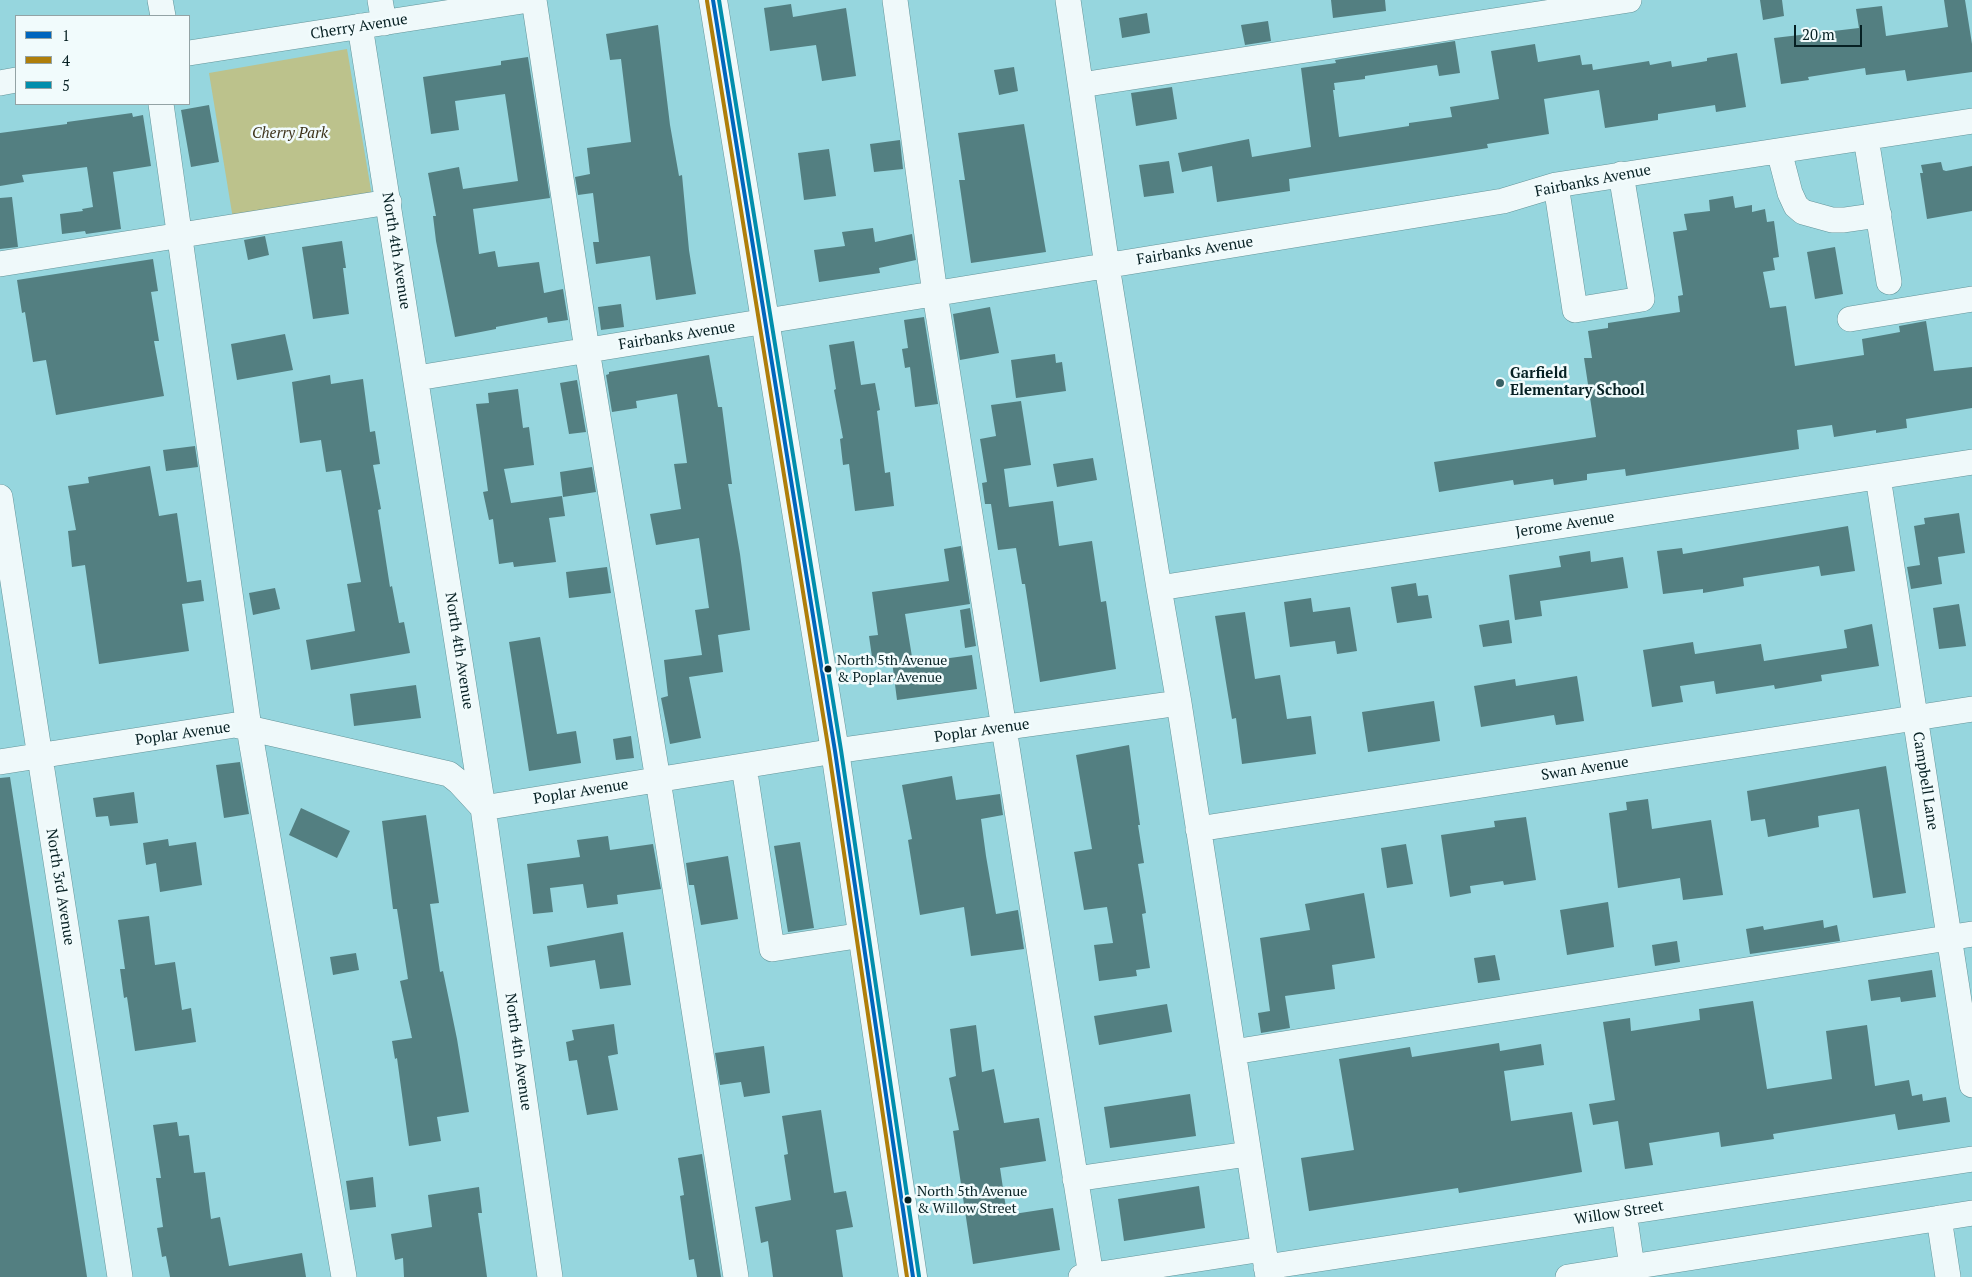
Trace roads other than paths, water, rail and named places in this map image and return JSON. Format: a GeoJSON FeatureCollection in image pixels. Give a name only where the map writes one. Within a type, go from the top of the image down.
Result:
{"type":"FeatureCollection","features":[{"type":"Feature","properties":{"kind":"main road"},"geometry":{"type":"LineString","coordinates":[[713,0],[835,751],[913,1277]]}},
{"type":"Feature","properties":{"kind":"street"},"geometry":{"type":"LineString","coordinates":[[160,0],[163,15]]}},
{"type":"Feature","properties":{"kind":"street","name":"Cherry Avenue"},"geometry":{"type":"LineString","coordinates":[[190,53],[375,16],[529,0]]}},
{"type":"Feature","properties":{"kind":"street"},"geometry":{"type":"LineString","coordinates":[[534,0],[587,350],[658,780],[736,1277]]}},
{"type":"Feature","properties":{"kind":"street"},"geometry":{"type":"LineString","coordinates":[[895,0],[935,294],[1075,1179],[1086,1276]]}},
{"type":"Feature","properties":{"kind":"street"},"geometry":{"type":"LineString","coordinates":[[1068,0],[1107,266],[1159,588],[1180,703],[1266,1264]]}},
{"type":"Feature","properties":{"kind":"street"},"geometry":{"type":"LineString","coordinates":[[1081,86],[1629,0]]}},
{"type":"Feature","properties":{"kind":"street","name":"North 4th Avenue"},"geometry":{"type":"LineString","coordinates":[[375,16],[388,202],[483,808],[550,1277]]}},
{"type":"Feature","properties":{"kind":"street"},"geometry":{"type":"LineString","coordinates":[[0,83],[15,80]]}},
{"type":"Feature","properties":{"kind":"street"},"geometry":{"type":"LineString","coordinates":[[161,105],[249,728],[344,1277]]}},
{"type":"Feature","properties":{"kind":"street","name":"Fairbanks Avenue"},"geometry":{"type":"LineString","coordinates":[[417,378],[1504,201],[1556,185],[1621,174],[1972,121]]}},
{"type":"Feature","properties":{"kind":"street"},"geometry":{"type":"LineString","coordinates":[[1866,138],[1889,282]]}},
{"type":"Feature","properties":{"kind":"street"},"geometry":{"type":"LineString","coordinates":[[1779,151],[1790,193],[1796,206],[1803,212],[1832,220],[1879,215]]}},
{"type":"Feature","properties":{"kind":"street"},"geometry":{"type":"LineString","coordinates":[[1556,185],[1575,310],[1642,299],[1621,174]]}},
{"type":"Feature","properties":{"kind":"street"},"geometry":{"type":"LineString","coordinates":[[0,264],[388,202]]}},
{"type":"Feature","properties":{"kind":"street"},"geometry":{"type":"LineString","coordinates":[[1850,319],[1972,299]]}},
{"type":"Feature","properties":{"kind":"street","name":"Jerome Avenue"},"geometry":{"type":"LineString","coordinates":[[1159,588],[1972,462]]}},
{"type":"Feature","properties":{"kind":"street","name":"Campbell Lane"},"geometry":{"type":"LineString","coordinates":[[1878,477],[1916,718],[1961,935],[1972,1085]]}},
{"type":"Feature","properties":{"kind":"street","name":"North 3rd Avenue"},"geometry":{"type":"LineString","coordinates":[[0,498],[120,1277]]}},
{"type":"Feature","properties":{"kind":"street","name":"Poplar Avenue"},"geometry":{"type":"LineString","coordinates":[[0,762],[235,725],[449,774],[483,808],[835,751],[1180,703]]}},
{"type":"Feature","properties":{"kind":"street","name":"Swan Avenue"},"geometry":{"type":"LineString","coordinates":[[1198,829],[1972,709]]}},
{"type":"Feature","properties":{"kind":"street"},"geometry":{"type":"LineString","coordinates":[[744,766],[772,949],[863,935]]}},
{"type":"Feature","properties":{"kind":"street"},"geometry":{"type":"LineString","coordinates":[[1233,1052],[1961,935]]}},
{"type":"Feature","properties":{"kind":"street"},"geometry":{"type":"LineString","coordinates":[[1075,1179],[1248,1154]]}},
{"type":"Feature","properties":{"kind":"street","name":"Willow Street"},"geometry":{"type":"LineString","coordinates":[[1086,1276],[1266,1264],[1972,1159]]}},
{"type":"Feature","properties":{"kind":"street"},"geometry":{"type":"LineString","coordinates":[[1624,1212],[1632,1267]]}},
{"type":"Feature","properties":{"kind":"street"},"geometry":{"type":"LineString","coordinates":[[1568,1277],[1972,1213]]}},
{"type":"Feature","properties":{"kind":"street"},"geometry":{"type":"LineString","coordinates":[[1939,1218],[1948,1277]]}},
{"type":"Feature","properties":{"kind":"place","name":"Garfield Elementary School"},"geometry":{"type":"Point","coordinates":[1500,383]}},
{"type":"Feature","properties":{"kind":"place","name":"North 5th Avenue & Poplar Avenue"},"geometry":{"type":"Point","coordinates":[828,669]}},
{"type":"Feature","properties":{"kind":"place","name":"North 5th Avenue & Willow Street"},"geometry":{"type":"Point","coordinates":[908,1200]}},
{"type":"Feature","properties":{"kind":"park label","name":"Cherry Park"},"geometry":{"type":"Point","coordinates":[290,134]}}]}
